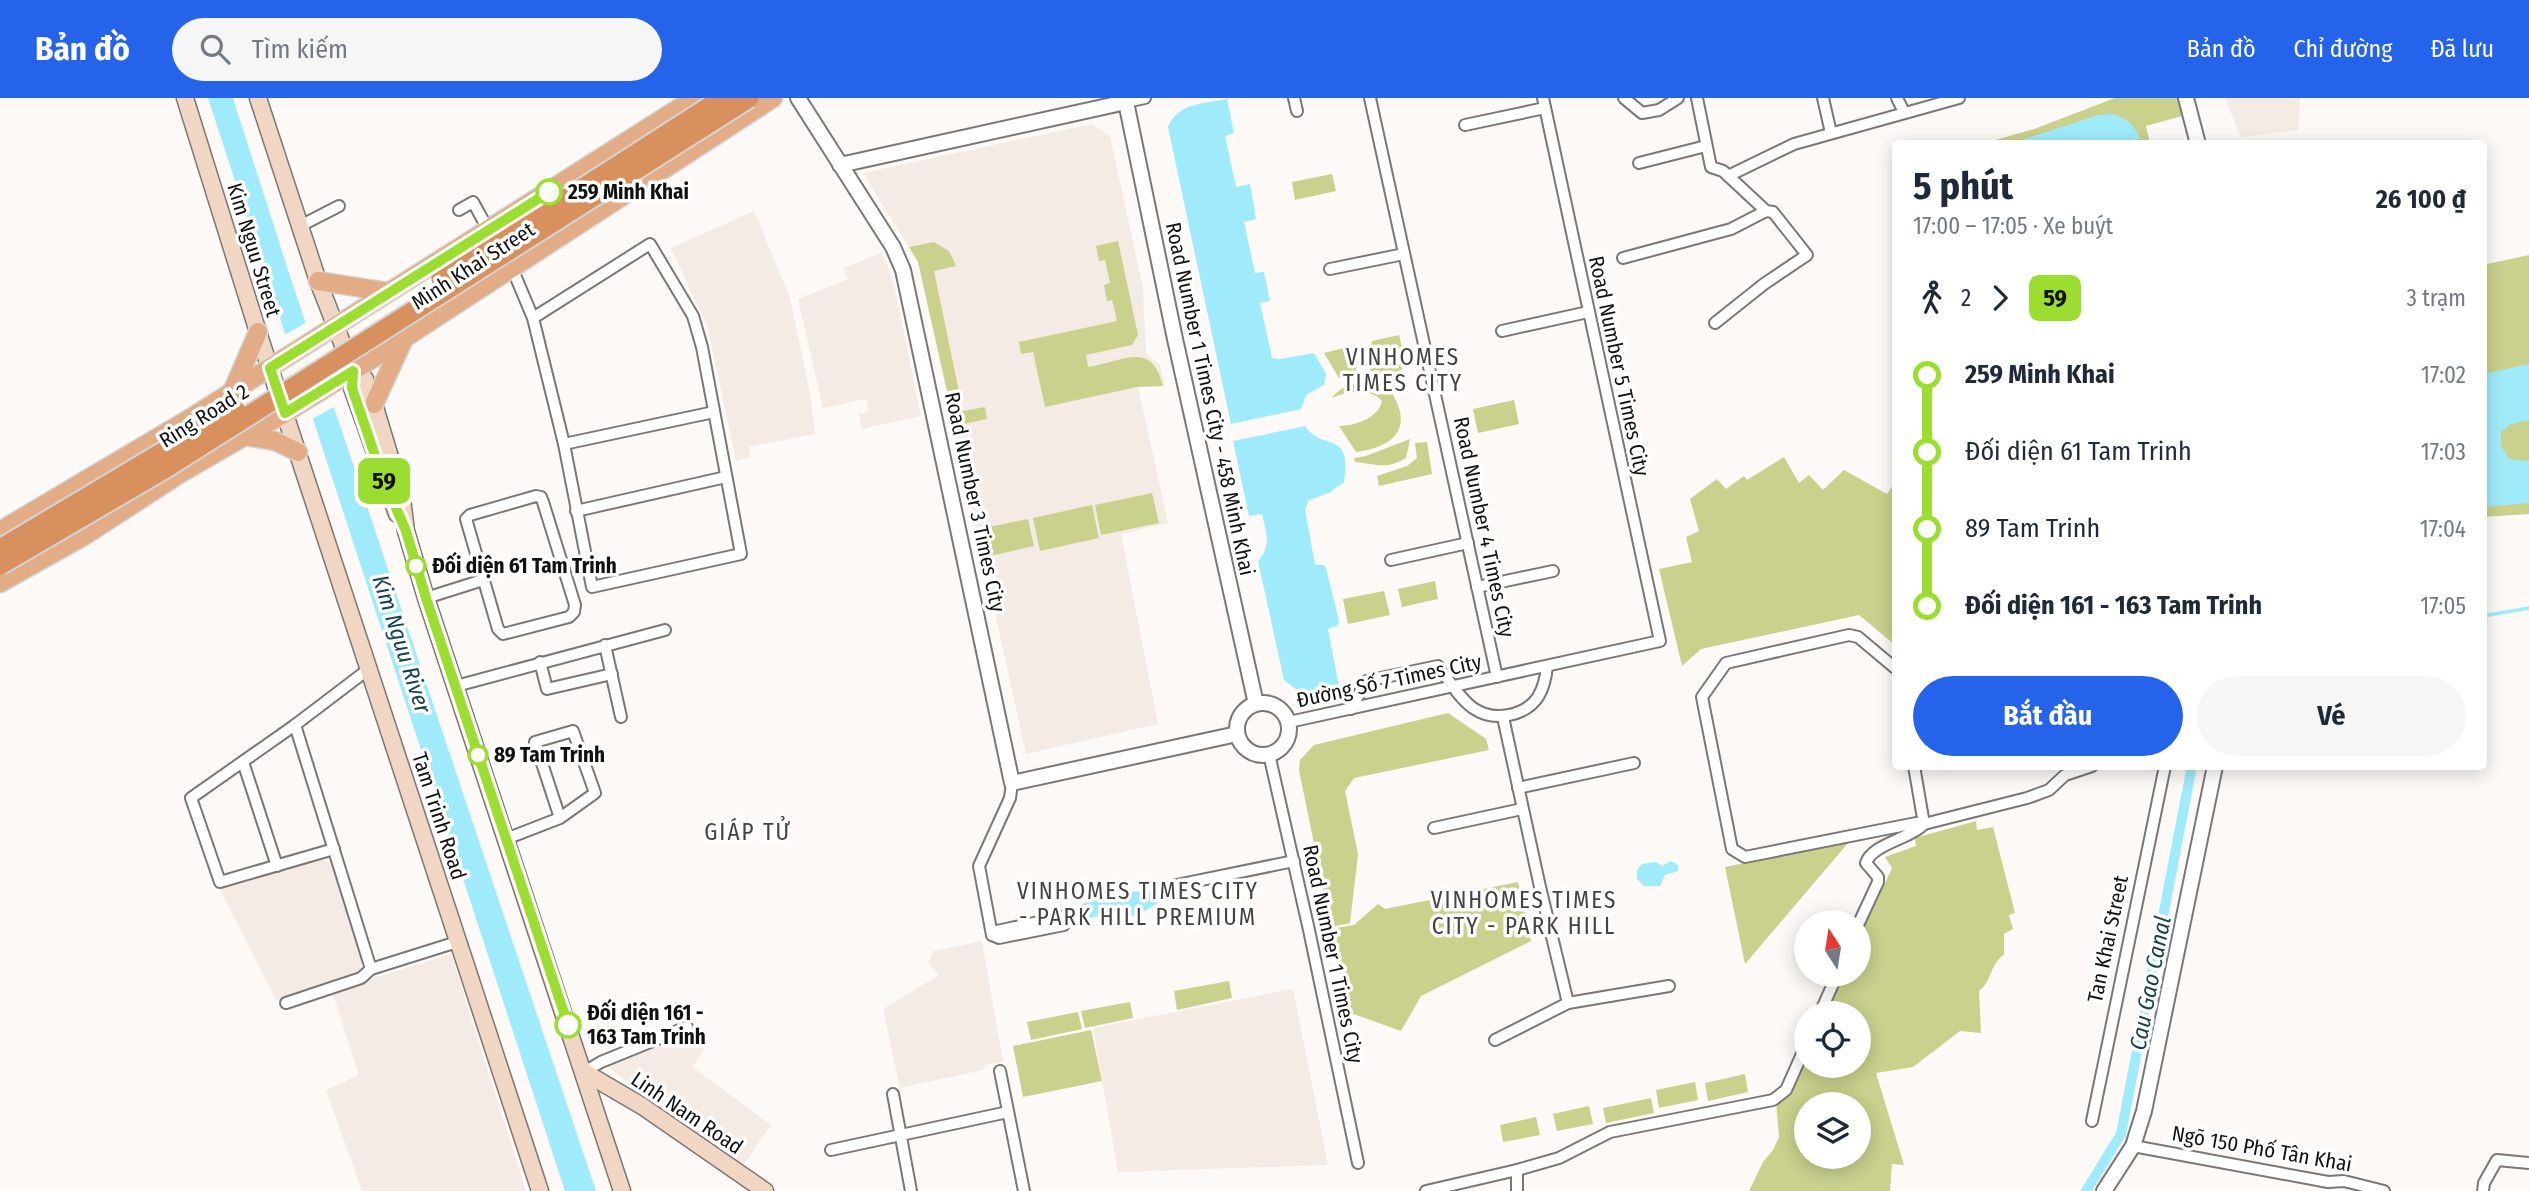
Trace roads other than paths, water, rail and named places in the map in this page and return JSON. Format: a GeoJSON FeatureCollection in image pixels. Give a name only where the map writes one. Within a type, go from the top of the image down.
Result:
{"type":"FeatureCollection","features":[{"type":"Feature","properties":{"kind":"highway","name":"Ring Road 2"},"geometry":{"type":"LineString","coordinates":[[0,549],[260,394],[723,98]]}},
{"type":"Feature","properties":{"kind":"highway","name":"Ring Road 2"},"geometry":{"type":"LineString","coordinates":[[0,565],[166,468],[749,98]]}},
{"type":"Feature","properties":{"kind":"main road","name":"Kim Nguu Street"},"geometry":{"type":"LineString","coordinates":[[185,98],[258,332],[276,364],[291,410]]}},
{"type":"Feature","properties":{"kind":"main road"},"geometry":{"type":"LineString","coordinates":[[258,98],[318,281],[329,330],[381,473],[406,531],[622,1191]]}},
{"type":"Feature","properties":{"kind":"main road","name":"Minh Khai Street"},"geometry":{"type":"LineString","coordinates":[[276,364],[695,98]]}},
{"type":"Feature","properties":{"kind":"main road","name":"Minh Khai Street"},"geometry":{"type":"LineString","coordinates":[[291,410],[774,98]]}},
{"type":"Feature","properties":{"kind":"main road"},"geometry":{"type":"LineString","coordinates":[[318,281],[388,292]]}},
{"type":"Feature","properties":{"kind":"main road"},"geometry":{"type":"LineString","coordinates":[[232,392],[258,332]]}},
{"type":"Feature","properties":{"kind":"main road"},"geometry":{"type":"LineString","coordinates":[[374,404],[404,339]]}},
{"type":"Feature","properties":{"kind":"main road"},"geometry":{"type":"LineString","coordinates":[[0,531],[276,364]]}},
{"type":"Feature","properties":{"kind":"main road"},"geometry":{"type":"LineString","coordinates":[[346,375],[365,379],[402,499],[406,531]]}},
{"type":"Feature","properties":{"kind":"main road"},"geometry":{"type":"LineString","coordinates":[[0,583],[47,558],[291,410]]}},
{"type":"Feature","properties":{"kind":"main road","name":"Tam Trinh Road"},"geometry":{"type":"LineString","coordinates":[[291,410],[298,452],[540,1191]]}},
{"type":"Feature","properties":{"kind":"main road"},"geometry":{"type":"LineString","coordinates":[[245,436],[275,441],[298,452]]}},
{"type":"Feature","properties":{"kind":"main road"},"geometry":{"type":"LineString","coordinates":[[22,519],[47,558]]}},
{"type":"Feature","properties":{"kind":"main road","name":"Linh Nam Road"},"geometry":{"type":"LineString","coordinates":[[584,1072],[642,1106],[765,1191]]}},
{"type":"Feature","properties":{"kind":"street","name":"Road Number 3 Times City"},"geometry":{"type":"LineString","coordinates":[[798,98],[893,247],[906,280],[1012,783],[1010,798],[979,866],[992,935]]}},
{"type":"Feature","properties":{"kind":"street"},"geometry":{"type":"LineString","coordinates":[[840,165],[1126,99],[1145,98]]}},
{"type":"Feature","properties":{"kind":"street"},"geometry":{"type":"LineString","coordinates":[[1294,98],[1297,111]]}},
{"type":"Feature","properties":{"kind":"street","name":"Road Number 4 Times City"},"geometry":{"type":"LineString","coordinates":[[1370,98],[1497,677]]}},
{"type":"Feature","properties":{"kind":"street"},"geometry":{"type":"LineString","coordinates":[[1624,98],[1642,113],[1659,110],[1678,98]]}},
{"type":"Feature","properties":{"kind":"street"},"geometry":{"type":"LineString","coordinates":[[1697,98],[1711,167],[1723,171],[1766,211],[1773,212],[1807,255],[1715,323]]}},
{"type":"Feature","properties":{"kind":"street"},"geometry":{"type":"LineString","coordinates":[[1823,98],[1831,133]]}},
{"type":"Feature","properties":{"kind":"street"},"geometry":{"type":"LineString","coordinates":[[1897,98],[1904,112]]}},
{"type":"Feature","properties":{"kind":"street"},"geometry":{"type":"LineString","coordinates":[[1728,176],[1794,144],[1959,98]]}},
{"type":"Feature","properties":{"kind":"street"},"geometry":{"type":"LineString","coordinates":[[2186,98],[2197,140]]}},
{"type":"Feature","properties":{"kind":"street","name":"Road Number 1 Times City - 458 Minh Khai"},"geometry":{"type":"LineString","coordinates":[[1126,99],[1256,704]]}},
{"type":"Feature","properties":{"kind":"street"},"geometry":{"type":"LineString","coordinates":[[1465,125],[1544,103]]}},
{"type":"Feature","properties":{"kind":"street","name":"Road Number 5 Times City"},"geometry":{"type":"LineString","coordinates":[[1544,103],[1660,641]]}},
{"type":"Feature","properties":{"kind":"street"},"geometry":{"type":"LineString","coordinates":[[1639,163],[1706,146]]}},
{"type":"Feature","properties":{"kind":"street"},"geometry":{"type":"LineString","coordinates":[[459,210],[473,202],[489,231]]}},
{"type":"Feature","properties":{"kind":"street"},"geometry":{"type":"LineString","coordinates":[[300,226],[339,206]]}},
{"type":"Feature","properties":{"kind":"street"},"geometry":{"type":"LineString","coordinates":[[1623,258],[1731,229],[1766,211]]}},
{"type":"Feature","properties":{"kind":"street"},"geometry":{"type":"LineString","coordinates":[[512,268],[533,318],[564,444],[592,587],[741,554],[702,347],[693,316],[650,244],[533,318]]}},
{"type":"Feature","properties":{"kind":"street"},"geometry":{"type":"LineString","coordinates":[[1331,269],[1404,254]]}},
{"type":"Feature","properties":{"kind":"street"},"geometry":{"type":"LineString","coordinates":[[1502,331],[1588,312]]}},
{"type":"Feature","properties":{"kind":"street"},"geometry":{"type":"LineString","coordinates":[[564,444],[713,412]]}},
{"type":"Feature","properties":{"kind":"street"},"geometry":{"type":"LineString","coordinates":[[576,511],[726,477]]}},
{"type":"Feature","properties":{"kind":"street"},"geometry":{"type":"LineString","coordinates":[[536,496],[541,497],[575,605],[574,612],[569,617],[503,635],[498,629],[483,580],[467,518],[470,514],[536,496]]}},
{"type":"Feature","properties":{"kind":"street"},"geometry":{"type":"LineString","coordinates":[[1391,560],[1468,543]]}},
{"type":"Feature","properties":{"kind":"street"},"geometry":{"type":"LineString","coordinates":[[1477,587],[1553,571]]}},
{"type":"Feature","properties":{"kind":"street"},"geometry":{"type":"LineString","coordinates":[[426,598],[483,580]]}},
{"type":"Feature","properties":{"kind":"street"},"geometry":{"type":"LineString","coordinates":[[456,686],[665,630]]}},
{"type":"Feature","properties":{"kind":"street"},"geometry":{"type":"LineString","coordinates":[[1892,665],[1858,637],[1849,635],[1726,663],[1702,697],[1732,849],[1745,857],[1916,822],[1924,824],[2027,798],[2049,790],[2065,775],[2080,770]]}},
{"type":"Feature","properties":{"kind":"street","name":"Đường Số 7 Times City"},"geometry":{"type":"LineString","coordinates":[[1289,722],[1660,641]]}},
{"type":"Feature","properties":{"kind":"street"},"geometry":{"type":"LineString","coordinates":[[605,645],[621,718]]}},
{"type":"Feature","properties":{"kind":"street"},"geometry":{"type":"LineString","coordinates":[[540,662],[547,689],[612,674]]}},
{"type":"Feature","properties":{"kind":"street"},"geometry":{"type":"LineString","coordinates":[[1351,709],[1366,681],[1438,666],[1463,700],[1475,710],[1490,716],[1503,717],[1523,710],[1537,698],[1545,682],[1547,666]]}},
{"type":"Feature","properties":{"kind":"street"},"geometry":{"type":"LineString","coordinates":[[334,849],[220,882],[191,799],[370,668]]}},
{"type":"Feature","properties":{"kind":"street"},"geometry":{"type":"LineString","coordinates":[[1256,704],[1273,705],[1289,722],[1286,742],[1279,750],[1269,754],[1259,755],[1249,751],[1237,734],[1241,715],[1256,704]]}},
{"type":"Feature","properties":{"kind":"street"},"geometry":{"type":"LineString","coordinates":[[1503,717],[1568,1003]]}},
{"type":"Feature","properties":{"kind":"street"},"geometry":{"type":"LineString","coordinates":[[295,725],[371,969]]}},
{"type":"Feature","properties":{"kind":"street"},"geometry":{"type":"LineString","coordinates":[[506,839],[560,818],[595,793],[573,731],[535,742],[560,818]]}},
{"type":"Feature","properties":{"kind":"street"},"geometry":{"type":"LineString","coordinates":[[1012,783],[1237,734]]}},
{"type":"Feature","properties":{"kind":"street","name":"Road Number 1 Times City"},"geometry":{"type":"LineString","coordinates":[[1269,754],[1358,1163]]}},
{"type":"Feature","properties":{"kind":"street"},"geometry":{"type":"LineString","coordinates":[[243,762],[277,866]]}},
{"type":"Feature","properties":{"kind":"street"},"geometry":{"type":"LineString","coordinates":[[1518,788],[1634,763]]}},
{"type":"Feature","properties":{"kind":"street"},"geometry":{"type":"LineString","coordinates":[[1915,770],[1924,824]]}},
{"type":"Feature","properties":{"kind":"street","name":"Tan Khai Street"},"geometry":{"type":"LineString","coordinates":[[2092,1121],[2164,770]]}},
{"type":"Feature","properties":{"kind":"street"},"geometry":{"type":"LineString","coordinates":[[2104,1191],[2133,1146],[2144,1111],[2214,770]]}},
{"type":"Feature","properties":{"kind":"street"},"geometry":{"type":"LineString","coordinates":[[1434,828],[1522,809]]}},
{"type":"Feature","properties":{"kind":"street"},"geometry":{"type":"LineString","coordinates":[[1865,910],[1878,882],[1878,877],[1866,863],[1867,859],[1882,847],[1918,831],[1924,824]]}},
{"type":"Feature","properties":{"kind":"street"},"geometry":{"type":"LineString","coordinates":[[1162,888],[1294,861]]}},
{"type":"Feature","properties":{"kind":"street"},"geometry":{"type":"LineString","coordinates":[[1062,916],[1064,925],[999,938],[992,935],[997,931],[1062,916]]}},
{"type":"Feature","properties":{"kind":"street"},"geometry":{"type":"LineString","coordinates":[[286,1003],[361,978],[371,969],[457,942]]}},
{"type":"Feature","properties":{"kind":"street"},"geometry":{"type":"LineString","coordinates":[[1494,1040],[1568,1003],[1669,986]]}},
{"type":"Feature","properties":{"kind":"street"},"geometry":{"type":"LineString","coordinates":[[584,1072],[601,1062],[687,1027]]}},
{"type":"Feature","properties":{"kind":"street"},"geometry":{"type":"LineString","coordinates":[[1000,1071],[1024,1191]]}},
{"type":"Feature","properties":{"kind":"street"},"geometry":{"type":"LineString","coordinates":[[1426,1191],[1459,1188],[1559,1158],[1610,1132],[1773,1100],[1786,1090],[1794,1072]]}},
{"type":"Feature","properties":{"kind":"street"},"geometry":{"type":"LineString","coordinates":[[893,1094],[911,1191]]}},
{"type":"Feature","properties":{"kind":"street"},"geometry":{"type":"LineString","coordinates":[[831,1150],[1009,1112]]}},
{"type":"Feature","properties":{"kind":"street","name":"Ngõ 150 Phố Tân Khai"},"geometry":{"type":"LineString","coordinates":[[2133,1146],[2328,1182],[2344,1181],[2384,1191]]}},
{"type":"Feature","properties":{"kind":"street"},"geometry":{"type":"LineString","coordinates":[[2483,1191],[2484,1183],[2497,1160],[2529,1163]]}},
{"type":"Feature","properties":{"kind":"street"},"geometry":{"type":"LineString","coordinates":[[1517,1170],[1517,1191]]}},
{"type":"Feature","properties":{"kind":"water","name":"Kim Nguu River"},"geometry":{"type":"Polygon","coordinates":[[[208,98],[233,98],[596,1191],[565,1191],[208,98]]]}},
{"type":"Feature","properties":{"kind":"water"},"geometry":{"type":"Polygon","coordinates":[[[1227,99],[1234,133],[1225,136],[1236,187],[1250,184],[1256,219],[1244,222],[1255,273],[1264,272],[1270,301],[1260,303],[1272,358],[1314,353],[1326,374],[1324,385],[1306,395],[1301,409],[1231,424],[1168,127],[1185,108],[1227,99]]]}},
{"type":"Feature","properties":{"kind":"water"},"geometry":{"type":"Polygon","coordinates":[[[2111,114],[2122,118],[2137,132],[2140,140],[2022,140],[2098,115],[2111,114]]]}},
{"type":"Feature","properties":{"kind":"water"},"geometry":{"type":"Polygon","coordinates":[[[2529,364],[2529,420],[2511,424],[2501,432],[2501,446],[2509,459],[2529,461],[2529,503],[2487,507],[2487,373],[2529,364]]]}},
{"type":"Feature","properties":{"kind":"water"},"geometry":{"type":"Polygon","coordinates":[[[1305,426],[1312,434],[1340,447],[1346,465],[1344,482],[1329,493],[1309,500],[1305,509],[1315,565],[1324,565],[1326,568],[1339,621],[1337,626],[1328,629],[1340,692],[1314,698],[1303,695],[1284,680],[1258,561],[1265,550],[1265,527],[1262,514],[1249,516],[1233,441],[1305,426]]]}},
{"type":"Feature","properties":{"kind":"water"},"geometry":{"type":"Polygon","coordinates":[[[1671,861],[1678,865],[1678,871],[1665,875],[1660,886],[1644,886],[1637,879],[1637,870],[1642,864],[1656,862],[1662,866],[1671,861]]]}},
{"type":"Feature","properties":{"kind":"water"},"geometry":{"type":"Polygon","coordinates":[[[1184,885],[1193,887],[1195,897],[1185,902],[1172,900],[1158,903],[1138,915],[1126,917],[1106,914],[1082,920],[1077,913],[1082,904],[1122,892],[1171,890],[1184,885]]]}},
{"type":"Feature","properties":{"kind":"waterway"},"geometry":{"type":"LineString","coordinates":[[2487,615],[2529,608]]}},
{"type":"Feature","properties":{"kind":"waterway","name":"Cau Gao Canal"},"geometry":{"type":"LineString","coordinates":[[2086,1191],[2121,1134],[2191,770]]}},
{"type":"Feature","properties":{"kind":"place","name":"259 Minh Khai"},"geometry":{"type":"Point","coordinates":[549,192]}},
{"type":"Feature","properties":{"kind":"place","name":"Đối diện 61 Tam Trinh"},"geometry":{"type":"Point","coordinates":[416,566]}},
{"type":"Feature","properties":{"kind":"place","name":"89 Tam Trinh"},"geometry":{"type":"Point","coordinates":[478,755]}},
{"type":"Feature","properties":{"kind":"place","name":"Đối diện 161 - 163 Tam Trinh"},"geometry":{"type":"Point","coordinates":[568,1025]}},
{"type":"Feature","properties":{"kind":"district","name":"VINHOMES TIMES CITY"},"geometry":{"type":"Point","coordinates":[1403,370]}},
{"type":"Feature","properties":{"kind":"district","name":"GIÁP TỬ"},"geometry":{"type":"Point","coordinates":[748,832]}},
{"type":"Feature","properties":{"kind":"district","name":"VINHOMES TIMES CITY - PARK HILL PREMIUM"},"geometry":{"type":"Point","coordinates":[1138,904]}},
{"type":"Feature","properties":{"kind":"district","name":"VINHOMES TIMES CITY - PARK HILL"},"geometry":{"type":"Point","coordinates":[1524,913]}}]}
